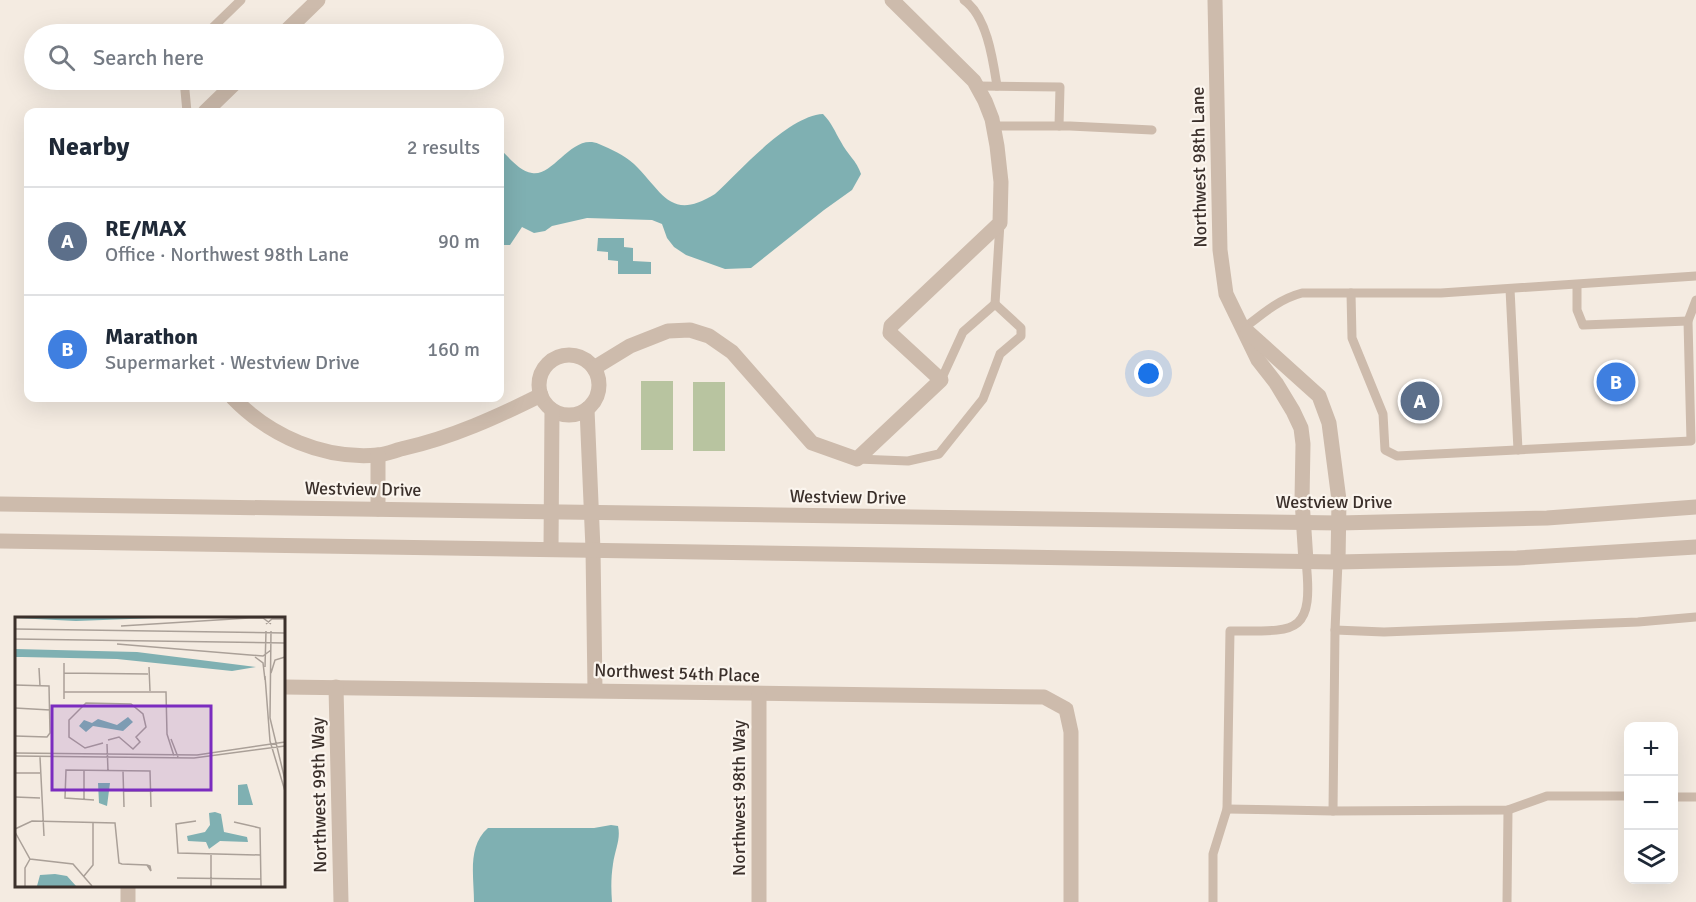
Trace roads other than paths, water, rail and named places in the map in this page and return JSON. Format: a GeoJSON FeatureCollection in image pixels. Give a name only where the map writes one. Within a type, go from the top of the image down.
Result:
{"type":"FeatureCollection","features":[{"type":"Feature","properties":{"kind":"street"},"geometry":{"type":"LineString","coordinates":[[293,24],[318,0]]}},
{"type":"Feature","properties":{"kind":"street"},"geometry":{"type":"LineString","coordinates":[[594,368],[630,346],[668,331],[690,330],[709,336],[732,352],[812,443],[857,459],[940,380],[890,333],[891,326],[1000,223],[1000,182],[993,126],[985,101],[977,86],[892,0]]}},
{"type":"Feature","properties":{"kind":"street","name":"Northwest 98th Lane"},"geometry":{"type":"LineString","coordinates":[[1215,0],[1220,250],[1226,294],[1258,360],[1276,383],[1301,428],[1306,561]]}},
{"type":"Feature","properties":{"kind":"street"},"geometry":{"type":"LineString","coordinates":[[209,108],[228,90]]}},
{"type":"Feature","properties":{"kind":"street","name":"Northwest 98th Lane"},"geometry":{"type":"LineString","coordinates":[[1243,328],[1319,396],[1329,423],[1339,500],[1338,562]]}},
{"type":"Feature","properties":{"kind":"street"},"geometry":{"type":"LineString","coordinates":[[569,354],[579,356],[594,368],[598,376],[598,394],[587,409],[570,414],[561,413],[552,410],[545,403],[539,386],[540,376],[551,361],[569,354]]}},
{"type":"Feature","properties":{"kind":"street"},"geometry":{"type":"LineString","coordinates":[[238,402],[272,429],[315,449],[344,454],[378,455],[452,435],[506,413],[541,395]]}},
{"type":"Feature","properties":{"kind":"street"},"geometry":{"type":"LineString","coordinates":[[587,409],[593,549],[595,690]]}},
{"type":"Feature","properties":{"kind":"street"},"geometry":{"type":"LineString","coordinates":[[551,549],[552,410]]}},
{"type":"Feature","properties":{"kind":"street"},"geometry":{"type":"LineString","coordinates":[[378,455],[378,509]]}},
{"type":"Feature","properties":{"kind":"street","name":"Westview Drive"},"geometry":{"type":"LineString","coordinates":[[0,504],[1339,523],[1547,518],[1696,507]]}},
{"type":"Feature","properties":{"kind":"street"},"geometry":{"type":"LineString","coordinates":[[0,541],[1338,562],[1517,558],[1696,547]]}},
{"type":"Feature","properties":{"kind":"street","name":"Northwest 54th Place"},"geometry":{"type":"LineString","coordinates":[[285,687],[1044,697],[1066,710],[1071,732],[1071,902]]}},
{"type":"Feature","properties":{"kind":"street","name":"Northwest 99th Way"},"geometry":{"type":"LineString","coordinates":[[336,687],[340,902]]}},
{"type":"Feature","properties":{"kind":"street","name":"Northwest 98th Way"},"geometry":{"type":"LineString","coordinates":[[759,695],[759,902]]}},
{"type":"Feature","properties":{"kind":"lane"},"geometry":{"type":"LineString","coordinates":[[216,24],[241,0]]}},
{"type":"Feature","properties":{"kind":"lane"},"geometry":{"type":"LineString","coordinates":[[964,0],[973,6],[991,49],[997,86]]}},
{"type":"Feature","properties":{"kind":"lane"},"geometry":{"type":"LineString","coordinates":[[977,86],[1060,87],[1059,126]]}},
{"type":"Feature","properties":{"kind":"lane"},"geometry":{"type":"LineString","coordinates":[[185,90],[187,108]]}},
{"type":"Feature","properties":{"kind":"lane"},"geometry":{"type":"LineString","coordinates":[[993,126],[1152,130]]}},
{"type":"Feature","properties":{"kind":"lane"},"geometry":{"type":"LineString","coordinates":[[940,380],[963,332],[995,304],[1000,223]]}},
{"type":"Feature","properties":{"kind":"lane"},"geometry":{"type":"LineString","coordinates":[[1243,328],[1275,304],[1302,293],[1441,293],[1696,276]]}},
{"type":"Feature","properties":{"kind":"lane"},"geometry":{"type":"LineString","coordinates":[[1577,285],[1577,310],[1583,325],[1688,321]]}},
{"type":"Feature","properties":{"kind":"lane"},"geometry":{"type":"LineString","coordinates":[[1510,289],[1518,450]]}},
{"type":"Feature","properties":{"kind":"lane"},"geometry":{"type":"LineString","coordinates":[[1351,293],[1352,338],[1383,414],[1385,450],[1397,456],[1691,441],[1688,321],[1696,300]]}},
{"type":"Feature","properties":{"kind":"lane"},"geometry":{"type":"LineString","coordinates":[[857,459],[908,461],[939,454],[945,448],[952,436],[983,399],[1000,354],[1021,336],[1021,328],[995,304]]}},
{"type":"Feature","properties":{"kind":"lane"},"geometry":{"type":"LineString","coordinates":[[1214,902],[1213,854],[1227,809],[1230,631],[1282,631],[1298,622],[1307,612],[1309,589],[1306,561]]}},
{"type":"Feature","properties":{"kind":"lane"},"geometry":{"type":"LineString","coordinates":[[1333,811],[1338,562]]}},
{"type":"Feature","properties":{"kind":"lane"},"geometry":{"type":"LineString","coordinates":[[1335,630],[1384,632],[1696,618]]}},
{"type":"Feature","properties":{"kind":"lane"},"geometry":{"type":"LineString","coordinates":[[1227,809],[1508,810],[1547,796],[1624,796]]}},
{"type":"Feature","properties":{"kind":"lane"},"geometry":{"type":"LineString","coordinates":[[1678,797],[1696,797]]}},
{"type":"Feature","properties":{"kind":"lane"},"geometry":{"type":"LineString","coordinates":[[1507,902],[1508,810]]}},
{"type":"Feature","properties":{"kind":"water"},"geometry":{"type":"Polygon","coordinates":[[[823,114],[861,174],[852,190],[751,268],[725,269],[686,255],[674,247],[667,238],[662,224],[652,220],[587,218],[552,226],[545,231],[534,233],[522,227],[510,245],[504,245],[504,153],[519,167],[532,173],[548,168],[580,144],[589,142],[599,144],[630,161],[668,200],[687,205],[700,202],[715,194],[780,134],[809,117],[823,114]]]}},
{"type":"Feature","properties":{"kind":"water"},"geometry":{"type":"Polygon","coordinates":[[[598,238],[624,238],[624,247],[633,248],[633,261],[651,262],[651,274],[618,274],[618,261],[608,260],[608,252],[597,251],[598,238]]]}},
{"type":"Feature","properties":{"kind":"water"},"geometry":{"type":"Polygon","coordinates":[[[618,826],[619,831],[612,874],[612,902],[474,902],[474,853],[481,835],[488,828],[594,828],[618,826]]]}},
{"type":"Feature","properties":{"kind":"place","name":"Marathon"},"geometry":{"type":"Point","coordinates":[1616,382]}},
{"type":"Feature","properties":{"kind":"place","name":"RE/MAX"},"geometry":{"type":"Point","coordinates":[1420,401]}}]}
